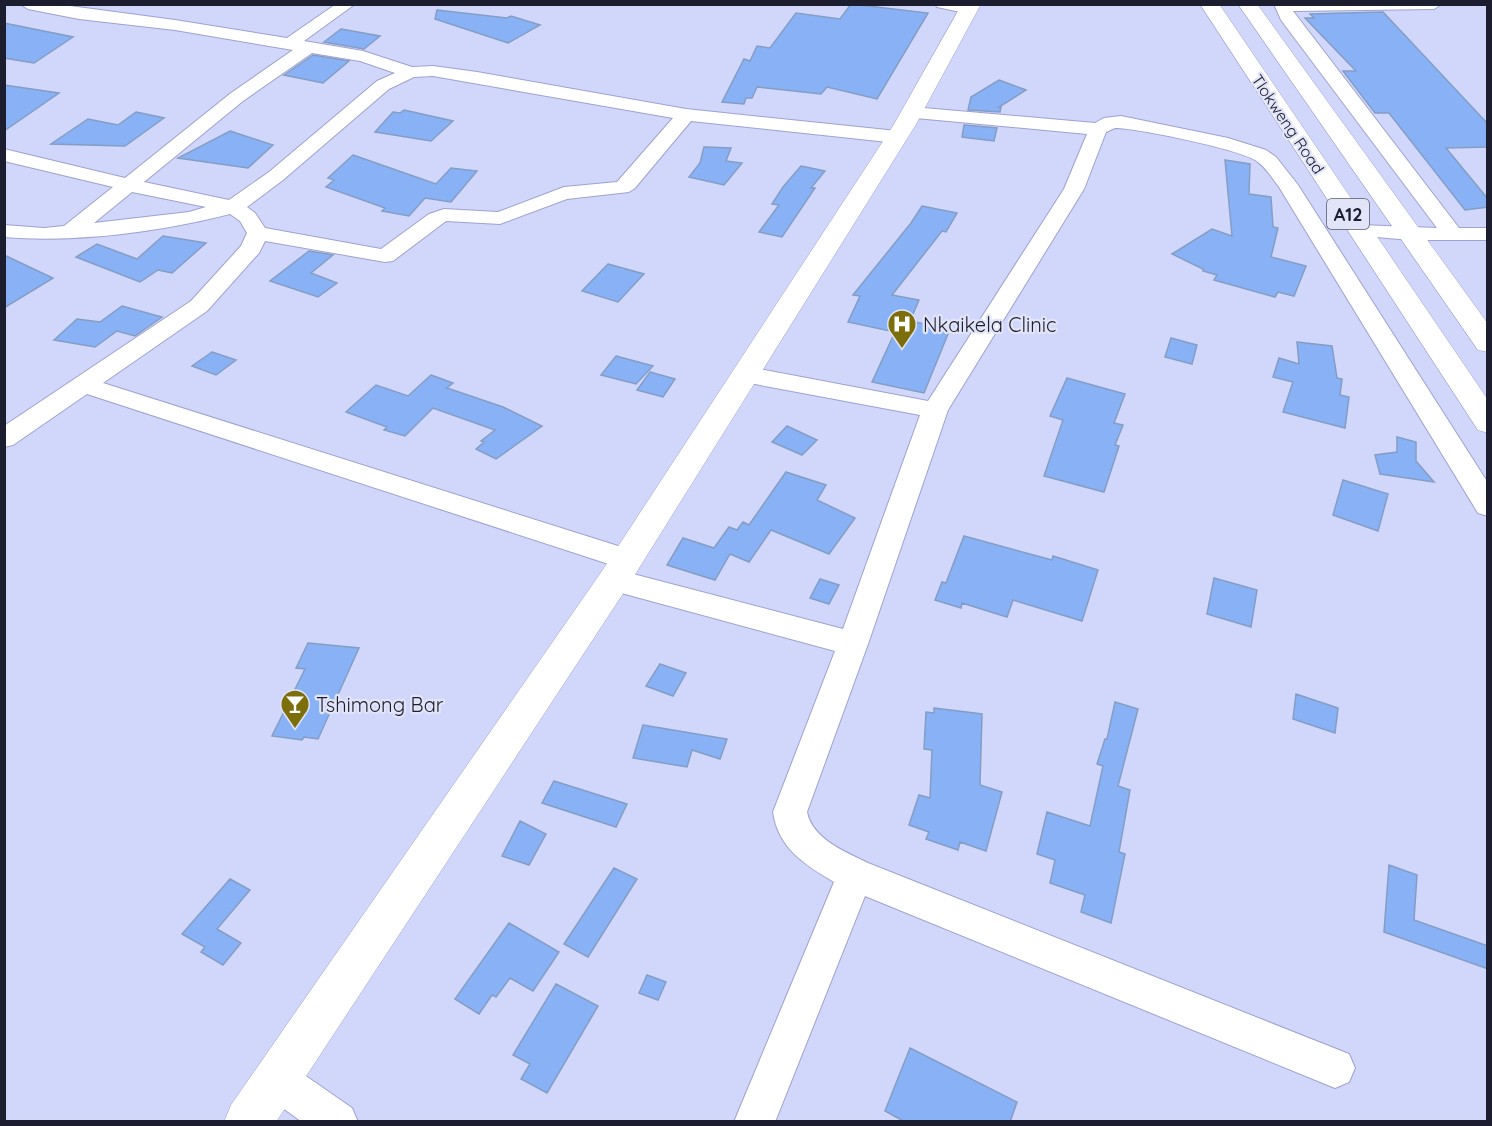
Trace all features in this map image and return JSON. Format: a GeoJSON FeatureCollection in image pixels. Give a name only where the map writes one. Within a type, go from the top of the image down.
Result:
{"type":"FeatureCollection","features":[{"type":"Feature","properties":{"kind":"main road","name":"Tlokweng Road"},"geometry":{"type":"LineString","coordinates":[[1209,4],[1488,423]]}},
{"type":"Feature","properties":{"kind":"main road","name":"Tlokweng Road"},"geometry":{"type":"LineString","coordinates":[[1247,4],[1488,344]]}},
{"type":"Feature","properties":{"kind":"main road"},"geometry":{"type":"LineString","coordinates":[[248,1122],[620,569],[904,125],[961,6]]}},
{"type":"Feature","properties":{"kind":"street"},"geometry":{"type":"LineString","coordinates":[[28,4],[79,14],[175,25],[363,56],[411,72],[433,71],[477,77],[687,115],[904,125],[1098,129],[1112,122],[1133,124],[1228,144],[1259,154],[1269,161],[1287,185],[1488,506]]}},
{"type":"Feature","properties":{"kind":"street"},"geometry":{"type":"LineString","coordinates":[[70,232],[237,97],[347,4]]}},
{"type":"Feature","properties":{"kind":"street"},"geometry":{"type":"LineString","coordinates":[[1434,4],[1282,5],[1287,17],[1453,234]]}},
{"type":"Feature","properties":{"kind":"street"},"geometry":{"type":"LineString","coordinates":[[4,231],[44,234],[70,232],[189,218],[232,207],[276,176],[382,85],[411,72]]}},
{"type":"Feature","properties":{"kind":"street"},"geometry":{"type":"LineString","coordinates":[[4,155],[60,170],[232,207],[248,217],[258,233],[385,256],[436,218],[444,215],[500,218],[564,193],[621,188],[628,184],[687,115]]}},
{"type":"Feature","properties":{"kind":"street"},"geometry":{"type":"LineString","coordinates":[[1098,129],[1074,189],[935,410],[853,644],[790,812],[792,827],[815,852],[855,875],[1335,1068]]}},
{"type":"Feature","properties":{"kind":"street"},"geometry":{"type":"LineString","coordinates":[[1360,231],[1411,234],[1488,234]]}},
{"type":"Feature","properties":{"kind":"street"},"geometry":{"type":"LineString","coordinates":[[4,439],[199,306],[251,248],[258,233]]}},
{"type":"Feature","properties":{"kind":"street"},"geometry":{"type":"LineString","coordinates":[[744,374],[935,410]]}},
{"type":"Feature","properties":{"kind":"street"},"geometry":{"type":"LineString","coordinates":[[84,385],[620,569],[853,644]]}},
{"type":"Feature","properties":{"kind":"street"},"geometry":{"type":"LineString","coordinates":[[754,1122],[855,875]]}},
{"type":"Feature","properties":{"kind":"street"},"geometry":{"type":"LineString","coordinates":[[276,1079],[338,1122]]}},
{"type":"Feature","properties":{"kind":"building"},"geometry":{"type":"Polygon","coordinates":[[[851,4],[928,13],[877,99],[827,87],[821,94],[757,87],[752,98],[746,98],[744,104],[722,102],[744,59],[750,61],[757,46],[770,48],[796,13],[840,19],[851,4]]]}},
{"type":"Feature","properties":{"kind":"building"},"geometry":{"type":"Polygon","coordinates":[[[437,10],[507,18],[511,16],[540,25],[508,43],[435,19],[437,10]]]}},
{"type":"Feature","properties":{"kind":"building"},"geometry":{"type":"Polygon","coordinates":[[[1383,12],[1488,124],[1488,147],[1446,148],[1488,199],[1488,207],[1465,210],[1389,113],[1375,113],[1343,71],[1356,71],[1305,18],[1314,18],[1310,14],[1383,12]]]}},
{"type":"Feature","properties":{"kind":"building"},"geometry":{"type":"Polygon","coordinates":[[[4,23],[73,37],[34,63],[4,58],[4,23]]]}},
{"type":"Feature","properties":{"kind":"building"},"geometry":{"type":"Polygon","coordinates":[[[341,29],[380,36],[364,49],[324,42],[341,29]]]}},
{"type":"Feature","properties":{"kind":"building"},"geometry":{"type":"Polygon","coordinates":[[[313,55],[349,61],[323,83],[284,75],[313,55]]]}},
{"type":"Feature","properties":{"kind":"building"},"geometry":{"type":"Polygon","coordinates":[[[999,80],[1026,90],[999,107],[1001,107],[1000,112],[968,110],[971,97],[999,80]]]}},
{"type":"Feature","properties":{"kind":"building"},"geometry":{"type":"Polygon","coordinates":[[[4,85],[59,93],[4,131],[4,85]]]}},
{"type":"Feature","properties":{"kind":"building"},"geometry":{"type":"Polygon","coordinates":[[[404,110],[453,121],[431,141],[375,132],[393,112],[400,113],[404,110]]]}},
{"type":"Feature","properties":{"kind":"building"},"geometry":{"type":"Polygon","coordinates":[[[136,112],[164,118],[125,146],[51,144],[88,119],[118,125],[136,112]]]}},
{"type":"Feature","properties":{"kind":"building"},"geometry":{"type":"Polygon","coordinates":[[[964,125],[997,128],[994,141],[962,137],[964,125]]]}},
{"type":"Feature","properties":{"kind":"building"},"geometry":{"type":"Polygon","coordinates":[[[230,131],[273,145],[248,168],[178,158],[230,131]]]}},
{"type":"Feature","properties":{"kind":"building"},"geometry":{"type":"Polygon","coordinates":[[[704,147],[731,148],[726,161],[742,163],[724,185],[689,177],[700,163],[704,147]]]}},
{"type":"Feature","properties":{"kind":"building"},"geometry":{"type":"Polygon","coordinates":[[[353,155],[436,184],[451,168],[477,171],[451,202],[425,198],[409,216],[382,211],[385,208],[326,187],[334,180],[328,178],[353,155]]]}},
{"type":"Feature","properties":{"kind":"building"},"geometry":{"type":"Polygon","coordinates":[[[1225,160],[1250,164],[1249,194],[1271,197],[1273,227],[1278,228],[1271,257],[1306,266],[1294,296],[1278,292],[1275,297],[1214,280],[1217,275],[1203,271],[1172,254],[1212,229],[1232,236],[1225,160]]]}},
{"type":"Feature","properties":{"kind":"building"},"geometry":{"type":"Polygon","coordinates":[[[801,166],[825,171],[811,188],[815,188],[782,237],[759,232],[779,205],[772,204],[801,166]]]}},
{"type":"Feature","properties":{"kind":"building"},"geometry":{"type":"Polygon","coordinates":[[[922,206],[957,213],[946,232],[942,231],[892,295],[919,300],[910,321],[950,329],[924,393],[872,382],[895,332],[848,322],[860,296],[853,295],[922,206]]]}},
{"type":"Feature","properties":{"kind":"building"},"geometry":{"type":"Polygon","coordinates":[[[163,236],[206,243],[172,273],[158,270],[140,282],[76,257],[97,244],[137,259],[163,236]]]}},
{"type":"Feature","properties":{"kind":"building"},"geometry":{"type":"Polygon","coordinates":[[[309,251],[333,255],[311,273],[337,283],[318,297],[270,281],[309,251]]]}},
{"type":"Feature","properties":{"kind":"building"},"geometry":{"type":"Polygon","coordinates":[[[4,255],[53,278],[4,308],[4,255]]]}},
{"type":"Feature","properties":{"kind":"building"},"geometry":{"type":"Polygon","coordinates":[[[608,264],[644,274],[618,302],[582,291],[608,264]]]}},
{"type":"Feature","properties":{"kind":"building"},"geometry":{"type":"Polygon","coordinates":[[[122,306],[162,317],[135,336],[117,331],[95,347],[54,340],[77,319],[100,322],[122,306]]]}},
{"type":"Feature","properties":{"kind":"building"},"geometry":{"type":"Polygon","coordinates":[[[1171,338],[1197,345],[1192,364],[1165,357],[1171,338]]]}},
{"type":"Feature","properties":{"kind":"building"},"geometry":{"type":"Polygon","coordinates":[[[1297,342],[1332,346],[1337,378],[1342,379],[1340,395],[1349,397],[1345,428],[1283,412],[1293,382],[1273,377],[1279,358],[1299,364],[1297,342]]]}},
{"type":"Feature","properties":{"kind":"building"},"geometry":{"type":"Polygon","coordinates":[[[212,352],[236,360],[216,375],[192,366],[212,352]]]}},
{"type":"Feature","properties":{"kind":"building"},"geometry":{"type":"Polygon","coordinates":[[[616,356],[653,366],[636,384],[601,375],[616,356]]]}},
{"type":"Feature","properties":{"kind":"building"},"geometry":{"type":"Polygon","coordinates":[[[650,372],[675,379],[663,397],[637,390],[650,372]]]}},
{"type":"Feature","properties":{"kind":"building"},"geometry":{"type":"Polygon","coordinates":[[[431,375],[453,383],[447,388],[503,407],[542,426],[496,459],[476,449],[484,442],[481,441],[495,430],[433,408],[405,436],[384,430],[387,427],[346,412],[376,385],[408,396],[431,375]]]}},
{"type":"Feature","properties":{"kind":"building"},"geometry":{"type":"Polygon","coordinates":[[[1067,378],[1125,394],[1114,423],[1123,425],[1115,445],[1119,446],[1104,492],[1044,476],[1063,420],[1050,416],[1067,378]]]}},
{"type":"Feature","properties":{"kind":"building"},"geometry":{"type":"Polygon","coordinates":[[[787,426],[817,440],[802,455],[772,442],[787,426]]]}},
{"type":"Feature","properties":{"kind":"building"},"geometry":{"type":"Polygon","coordinates":[[[1397,437],[1416,442],[1416,461],[1434,482],[1380,474],[1375,455],[1397,452],[1397,437]]]}},
{"type":"Feature","properties":{"kind":"building"},"geometry":{"type":"Polygon","coordinates":[[[786,472],[826,485],[817,500],[855,518],[829,554],[771,530],[749,562],[730,554],[715,580],[667,565],[683,538],[714,548],[729,527],[737,530],[743,522],[749,525],[786,472]]]}},
{"type":"Feature","properties":{"kind":"building"},"geometry":{"type":"Polygon","coordinates":[[[1343,480],[1388,494],[1378,531],[1333,515],[1343,480]]]}},
{"type":"Feature","properties":{"kind":"building"},"geometry":{"type":"Polygon","coordinates":[[[964,536],[1052,560],[1053,556],[1098,570],[1082,621],[1013,600],[1007,617],[962,603],[961,608],[935,600],[942,582],[946,583],[964,536]]]}},
{"type":"Feature","properties":{"kind":"building"},"geometry":{"type":"Polygon","coordinates":[[[1214,578],[1257,590],[1251,627],[1207,614],[1214,578]]]}},
{"type":"Feature","properties":{"kind":"building"},"geometry":{"type":"Polygon","coordinates":[[[820,579],[839,585],[829,604],[810,598],[820,579]]]}},
{"type":"Feature","properties":{"kind":"building"},"geometry":{"type":"Polygon","coordinates":[[[308,643],[359,648],[318,739],[304,737],[302,740],[272,736],[305,669],[296,668],[308,643]]]}},
{"type":"Feature","properties":{"kind":"building"},"geometry":{"type":"Polygon","coordinates":[[[660,664],[686,673],[673,696],[646,686],[660,664]]]}},
{"type":"Feature","properties":{"kind":"building"},"geometry":{"type":"Polygon","coordinates":[[[1296,694],[1338,708],[1335,733],[1293,719],[1296,694]]]}},
{"type":"Feature","properties":{"kind":"building"},"geometry":{"type":"Polygon","coordinates":[[[1115,702],[1138,709],[1118,786],[1130,790],[1119,852],[1125,854],[1111,923],[1081,912],[1085,895],[1050,883],[1055,860],[1037,854],[1047,812],[1090,826],[1103,766],[1097,764],[1105,739],[1107,739],[1115,702]]]}},
{"type":"Feature","properties":{"kind":"building"},"geometry":{"type":"Polygon","coordinates":[[[934,708],[982,714],[980,785],[1002,792],[986,851],[960,842],[958,850],[926,839],[929,832],[909,825],[919,795],[930,798],[932,750],[924,749],[926,712],[934,713],[934,708]]]}},
{"type":"Feature","properties":{"kind":"building"},"geometry":{"type":"Polygon","coordinates":[[[643,725],[727,739],[720,759],[692,750],[687,767],[633,758],[643,725]]]}},
{"type":"Feature","properties":{"kind":"building"},"geometry":{"type":"Polygon","coordinates":[[[554,781],[627,804],[616,827],[542,803],[554,781]]]}},
{"type":"Feature","properties":{"kind":"building"},"geometry":{"type":"Polygon","coordinates":[[[520,821],[546,834],[529,865],[502,856],[520,821]]]}},
{"type":"Feature","properties":{"kind":"building"},"geometry":{"type":"Polygon","coordinates":[[[1389,865],[1417,875],[1414,920],[1488,946],[1488,969],[1384,932],[1389,865]]]}},
{"type":"Feature","properties":{"kind":"building"},"geometry":{"type":"Polygon","coordinates":[[[614,868],[637,879],[588,957],[564,944],[614,868]]]}},
{"type":"Feature","properties":{"kind":"building"},"geometry":{"type":"Polygon","coordinates":[[[230,879],[250,890],[217,929],[241,943],[223,965],[201,952],[205,947],[182,934],[230,879]]]}},
{"type":"Feature","properties":{"kind":"building"},"geometry":{"type":"Polygon","coordinates":[[[509,923],[559,952],[533,991],[510,978],[496,997],[492,995],[479,1014],[455,999],[509,923]]]}},
{"type":"Feature","properties":{"kind":"building"},"geometry":{"type":"Polygon","coordinates":[[[647,975],[666,982],[658,1000],[639,993],[647,975]]]}},
{"type":"Feature","properties":{"kind":"building"},"geometry":{"type":"Polygon","coordinates":[[[556,984],[598,1006],[547,1093],[521,1079],[530,1064],[513,1055],[556,984]]]}},
{"type":"Feature","properties":{"kind":"building"},"geometry":{"type":"Polygon","coordinates":[[[910,1048],[1017,1102],[1010,1122],[905,1122],[885,1111],[910,1048]]]}},
{"type":"Feature","properties":{"kind":"place","name":"Nkaikela Clinic"},"geometry":{"type":"Point","coordinates":[902,350]}},
{"type":"Feature","properties":{"kind":"place","name":"Tshimong Bar"},"geometry":{"type":"Point","coordinates":[295,730]}}]}
